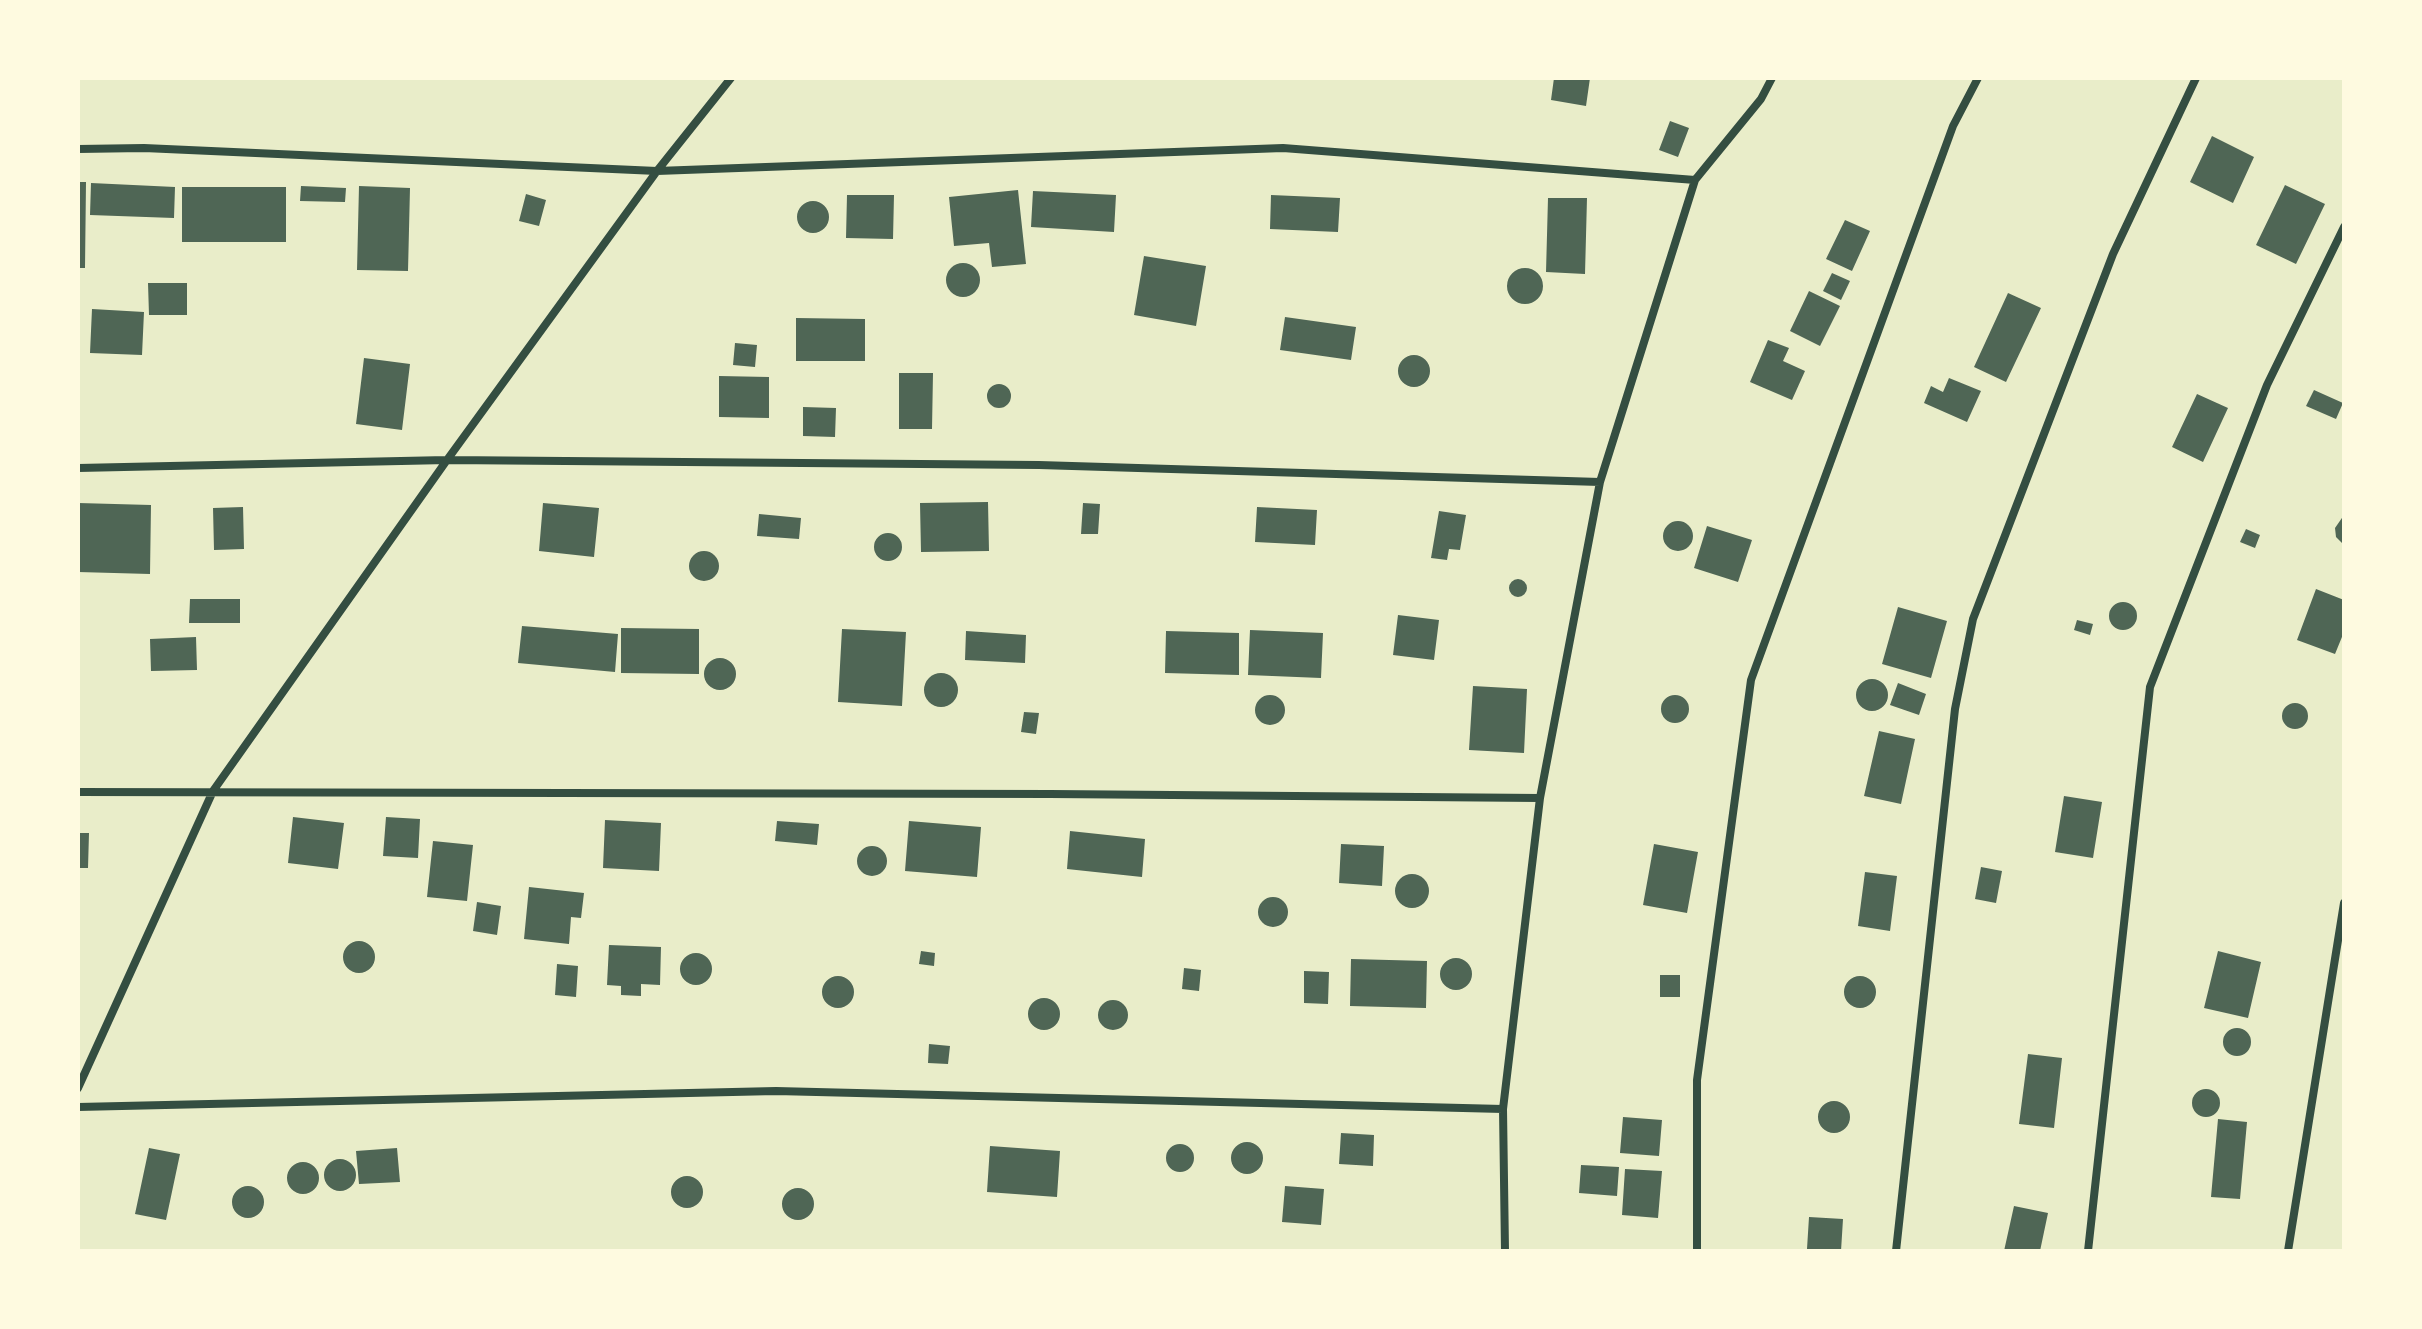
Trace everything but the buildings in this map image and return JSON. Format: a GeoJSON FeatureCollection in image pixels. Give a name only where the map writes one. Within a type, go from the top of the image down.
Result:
{"type":"FeatureCollection","features":[{"type":"Feature","properties":{"kind":"street"},"geometry":{"type":"LineString","coordinates":[[78,1088],[213,791],[447,460],[657,171],[731,78]]}},
{"type":"Feature","properties":{"kind":"street"},"geometry":{"type":"LineString","coordinates":[[1505,1251],[1503,1109],[1540,798],[1600,482],[1695,180],[1761,99],[1772,78]]}},
{"type":"Feature","properties":{"kind":"street"},"geometry":{"type":"LineString","coordinates":[[1697,1251],[1697,1080],[1751,680],[1953,126],[1978,78]]}},
{"type":"Feature","properties":{"kind":"street"},"geometry":{"type":"LineString","coordinates":[[1896,1251],[1955,709],[1973,619],[2113,254],[2196,78]]}},
{"type":"Feature","properties":{"kind":"street"},"geometry":{"type":"LineString","coordinates":[[78,149],[144,148],[657,171],[1283,148],[1695,180]]}},
{"type":"Feature","properties":{"kind":"street"},"geometry":{"type":"LineString","coordinates":[[2088,1251],[2150,687],[2267,385],[2344,227]]}},
{"type":"Feature","properties":{"kind":"street"},"geometry":{"type":"LineString","coordinates":[[78,468],[447,460],[1039,465],[1600,482]]}},
{"type":"Feature","properties":{"kind":"street"},"geometry":{"type":"LineString","coordinates":[[78,792],[1540,798]]}},
{"type":"Feature","properties":{"kind":"street"},"geometry":{"type":"LineString","coordinates":[[2288,1251],[2344,903]]}},
{"type":"Feature","properties":{"kind":"street"},"geometry":{"type":"LineString","coordinates":[[78,1107],[776,1091],[1503,1109]]}}]}
